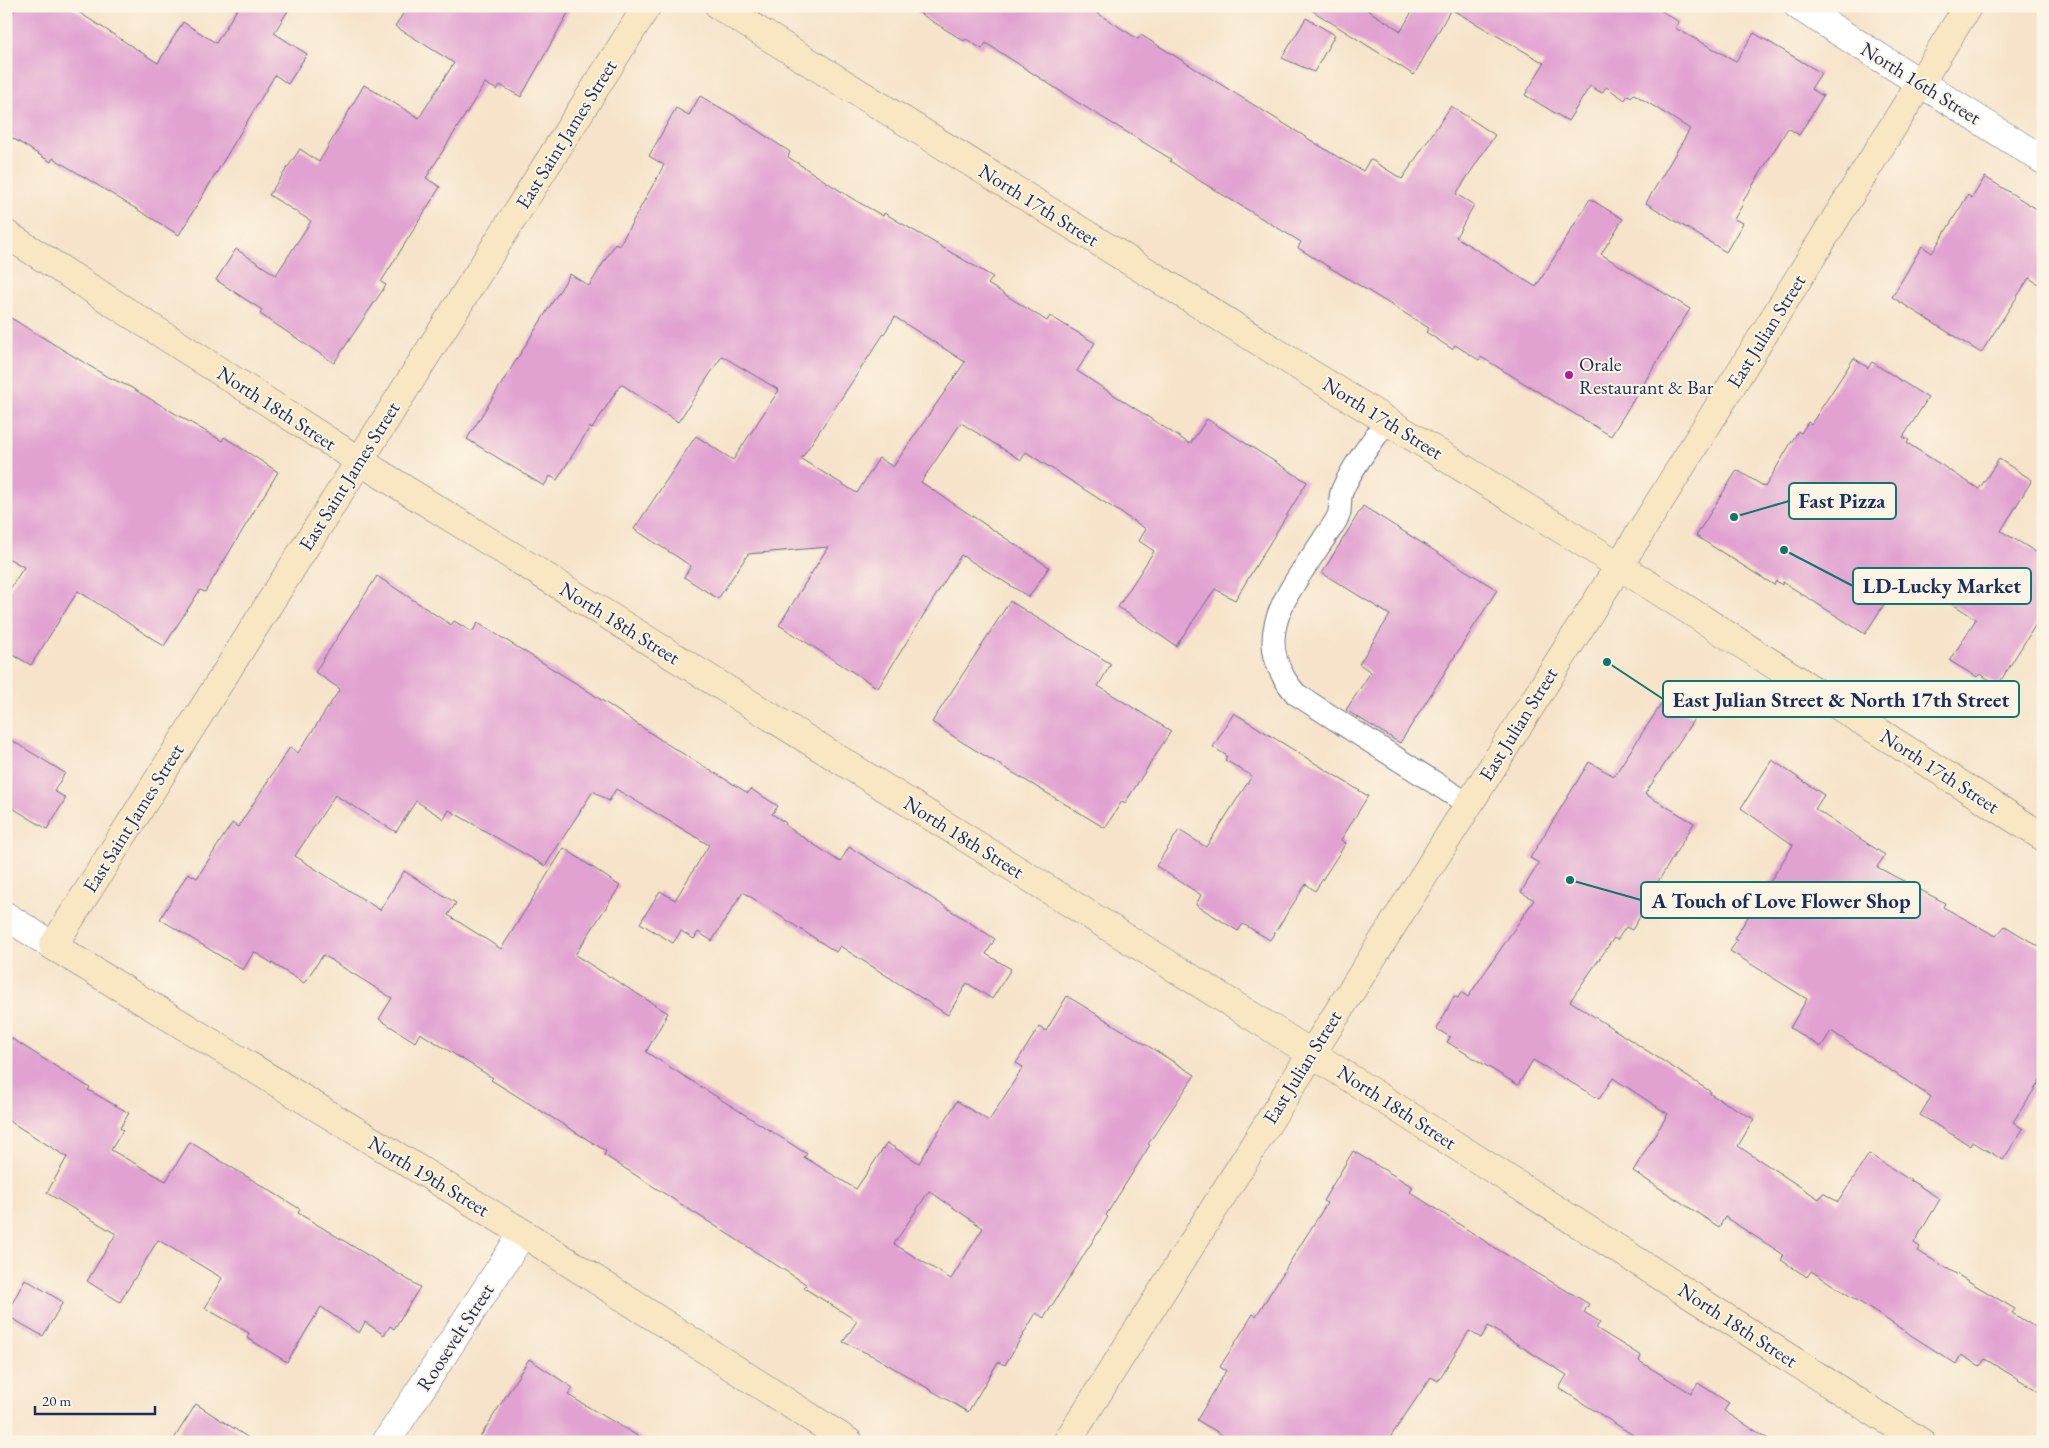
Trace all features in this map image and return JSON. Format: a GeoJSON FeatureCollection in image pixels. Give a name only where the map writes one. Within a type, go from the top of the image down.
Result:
{"type":"FeatureCollection","features":[{"type":"Feature","properties":{"kind":"street","name":"East Saint James Street"},"geometry":{"type":"LineString","coordinates":[[53,946],[358,460],[647,6]]}},
{"type":"Feature","properties":{"kind":"street","name":"North 17th Street"},"geometry":{"type":"LineString","coordinates":[[719,6],[1619,566],[2043,836]]}},
{"type":"Feature","properties":{"kind":"street","name":"North 16th Street"},"geometry":{"type":"LineString","coordinates":[[1798,6],[2043,160]]}},
{"type":"Feature","properties":{"kind":"street","name":"East Julian Street"},"geometry":{"type":"LineString","coordinates":[[1067,1442],[1619,566],[1968,6]]}},
{"type":"Feature","properties":{"kind":"street","name":"North 18th Street"},"geometry":{"type":"LineString","coordinates":[[6,234],[358,460],[1312,1053],[1921,1442]]}},
{"type":"Feature","properties":{"kind":"street","name":"North 19th Street"},"geometry":{"type":"LineString","coordinates":[[6,916],[523,1233],[849,1442]]}},
{"type":"Feature","properties":{"kind":"street","name":"Roosevelt Street"},"geometry":{"type":"LineString","coordinates":[[386,1442],[523,1233]]}},
{"type":"Feature","properties":{"kind":"lane"},"geometry":{"type":"LineString","coordinates":[[1386,420],[1342,493],[1339,514],[1283,602],[1272,635],[1273,651],[1278,667],[1286,682],[1296,694],[1468,804]]}},
{"type":"Feature","properties":{"kind":"building"},"geometry":{"type":"Polygon","coordinates":[[[17,6],[69,6],[158,63],[183,22],[216,43],[239,6],[291,6],[274,33],[307,54],[288,84],[275,75],[179,235],[53,158],[51,162],[6,134],[6,24],[17,6]]]}},
{"type":"Feature","properties":{"kind":"building"},"geometry":{"type":"Polygon","coordinates":[[[408,6],[572,6],[521,97],[500,85],[497,90],[485,83],[426,178],[440,187],[381,282],[386,285],[334,363],[260,314],[262,310],[216,280],[236,249],[276,275],[311,221],[269,195],[300,149],[319,162],[364,85],[419,118],[454,63],[395,26],[408,6]]]}},
{"type":"Feature","properties":{"kind":"building"},"geometry":{"type":"Polygon","coordinates":[[[908,6],[1086,6],[1138,39],[1141,35],[1341,159],[1363,171],[1370,159],[1402,179],[1451,106],[1495,135],[1456,194],[1474,205],[1456,237],[1536,287],[1590,199],[1623,219],[1601,254],[1690,309],[1611,436],[1481,357],[1479,360],[1455,345],[1452,349],[1426,332],[1429,328],[1298,248],[1301,242],[1200,181],[1170,161],[1171,159],[1077,102],[986,43],[982,49],[966,39],[964,41],[908,6]]]}},
{"type":"Feature","properties":{"kind":"building"},"geometry":{"type":"Polygon","coordinates":[[[1305,6],[1361,6],[1401,31],[1415,6],[1654,6],[1679,22],[1675,28],[1736,61],[1754,33],[1821,73],[1811,89],[1823,96],[1799,135],[1788,128],[1734,219],[1743,223],[1726,252],[1646,203],[1690,129],[1634,94],[1631,97],[1628,95],[1625,100],[1606,87],[1602,93],[1590,86],[1568,121],[1525,95],[1544,63],[1451,9],[1414,75],[1305,6]]]}},
{"type":"Feature","properties":{"kind":"building"},"geometry":{"type":"Polygon","coordinates":[[[1306,18],[1335,35],[1314,72],[1282,58],[1306,18]]]}},
{"type":"Feature","properties":{"kind":"building"},"geometry":{"type":"Polygon","coordinates":[[[700,96],[740,119],[790,152],[788,157],[853,199],[883,216],[884,213],[993,277],[988,284],[1047,321],[1050,316],[1095,343],[1077,371],[1190,444],[1207,419],[1307,482],[1235,600],[1215,589],[1176,646],[1118,607],[1154,551],[1139,541],[1146,529],[1026,452],[1021,460],[961,423],[921,482],[1049,567],[1029,597],[961,555],[878,688],[779,625],[828,547],[748,554],[718,599],[684,577],[691,566],[634,529],[696,436],[733,460],[779,390],[722,356],[678,422],[621,384],[592,429],[590,427],[557,480],[550,476],[544,486],[467,439],[570,274],[589,286],[615,244],[619,246],[664,165],[649,156],[676,108],[689,115],[700,96]],[[895,317],[801,459],[857,493],[879,458],[893,467],[965,362],[895,317]]]}},
{"type":"Feature","properties":{"kind":"building"},"geometry":{"type":"Polygon","coordinates":[[[1985,177],[2043,213],[2043,287],[2029,278],[1981,353],[1892,297],[1922,246],[1932,253],[1968,195],[1972,198],[1985,177]]]}},
{"type":"Feature","properties":{"kind":"building"},"geometry":{"type":"Polygon","coordinates":[[[6,315],[106,376],[130,387],[222,441],[224,437],[278,472],[205,592],[200,590],[164,646],[78,591],[31,665],[6,651],[6,595],[24,567],[6,557],[6,315]]]}},
{"type":"Feature","properties":{"kind":"building"},"geometry":{"type":"Polygon","coordinates":[[[1854,358],[1868,368],[1872,362],[1928,398],[1903,437],[1909,440],[1907,443],[1979,489],[1999,459],[2032,480],[2001,531],[2043,556],[2043,613],[1998,685],[1980,674],[1977,677],[1950,661],[1976,619],[1904,573],[1865,634],[1783,582],[1782,585],[1776,581],[1774,585],[1696,536],[1737,470],[1765,487],[1798,431],[1801,433],[1808,422],[1811,424],[1854,358]]]}},
{"type":"Feature","properties":{"kind":"building"},"geometry":{"type":"Polygon","coordinates":[[[1363,506],[1497,590],[1400,743],[1346,710],[1371,672],[1359,664],[1390,615],[1322,573],[1363,506]]]}},
{"type":"Feature","properties":{"kind":"building"},"geometry":{"type":"Polygon","coordinates":[[[377,576],[451,625],[454,621],[472,632],[478,623],[582,687],[667,744],[748,793],[751,789],[778,806],[772,814],[786,823],[785,825],[840,862],[849,847],[995,939],[986,954],[1011,969],[992,999],[967,983],[948,1015],[840,946],[836,952],[743,892],[712,941],[698,932],[694,939],[681,931],[673,943],[640,923],[660,891],[675,900],[709,845],[616,789],[609,801],[593,791],[545,866],[449,810],[444,819],[416,801],[396,832],[335,795],[295,856],[380,910],[404,871],[456,903],[448,915],[501,949],[564,848],[620,886],[575,955],[668,1013],[646,1052],[807,1154],[804,1157],[856,1189],[887,1143],[919,1163],[957,1101],[989,1121],[1023,1067],[1016,1063],[1039,1027],[1046,1031],[1067,996],[1195,1075],[1148,1144],[1150,1145],[1106,1215],[1108,1217],[1044,1318],[1036,1313],[1005,1365],[998,1362],[968,1412],[875,1357],[843,1342],[857,1321],[804,1288],[806,1284],[604,1155],[606,1151],[491,1080],[493,1078],[420,1033],[415,1042],[379,1019],[392,998],[323,955],[304,983],[254,952],[243,970],[160,919],[188,873],[197,878],[232,823],[238,827],[290,747],[298,753],[340,689],[315,672],[377,576]],[[929,1191],[894,1244],[951,1279],[983,1228],[929,1191]]]}},
{"type":"Feature","properties":{"kind":"building"},"geometry":{"type":"Polygon","coordinates":[[[1010,601],[1111,664],[1098,686],[1171,731],[1125,803],[1122,801],[1105,828],[932,722],[1010,601]]]}},
{"type":"Feature","properties":{"kind":"building"},"geometry":{"type":"Polygon","coordinates":[[[1664,700],[1694,719],[1645,794],[1694,823],[1648,898],[1650,900],[1632,930],[1626,927],[1617,940],[1614,938],[1570,1001],[1711,1092],[1710,1094],[1754,1119],[1738,1146],[1819,1199],[1823,1193],[1838,1202],[1869,1154],[1940,1199],[1914,1243],[1920,1247],[1918,1251],[2015,1309],[2012,1313],[2043,1332],[2043,1394],[1985,1359],[1980,1366],[1961,1355],[1956,1364],[1811,1271],[1807,1277],[1781,1260],[1784,1255],[1725,1217],[1719,1227],[1633,1171],[1668,1114],[1613,1078],[1599,1099],[1533,1060],[1518,1085],[1447,1042],[1450,1037],[1437,1029],[1454,996],[1458,998],[1461,992],[1468,997],[1534,900],[1521,892],[1539,863],[1530,858],[1589,762],[1614,776],[1664,700]]]}},
{"type":"Feature","properties":{"kind":"building"},"geometry":{"type":"Polygon","coordinates":[[[1234,713],[1368,796],[1341,840],[1346,843],[1315,891],[1306,884],[1270,940],[1243,924],[1238,931],[1196,905],[1201,895],[1156,866],[1179,830],[1206,847],[1252,776],[1225,760],[1227,756],[1213,747],[1234,713]]]}},
{"type":"Feature","properties":{"kind":"building"},"geometry":{"type":"Polygon","coordinates":[[[6,737],[65,773],[54,791],[66,798],[47,829],[6,804],[6,737]]]}},
{"type":"Feature","properties":{"kind":"building"},"geometry":{"type":"Polygon","coordinates":[[[1772,760],[1824,795],[1815,809],[1885,855],[1877,867],[1945,903],[1943,907],[1996,936],[2005,926],[2043,949],[2043,1076],[2013,1122],[2023,1129],[2003,1160],[1973,1142],[1971,1146],[1920,1115],[1931,1097],[1831,1031],[1821,1047],[1790,1028],[1807,999],[1730,951],[1737,941],[1734,939],[1793,845],[1741,808],[1772,760]]]}},
{"type":"Feature","properties":{"kind":"building"},"geometry":{"type":"Polygon","coordinates":[[[6,1035],[90,1088],[88,1090],[129,1113],[120,1128],[123,1130],[111,1150],[166,1181],[190,1142],[300,1209],[298,1213],[420,1287],[394,1329],[390,1326],[384,1335],[365,1322],[359,1333],[321,1307],[287,1362],[247,1338],[249,1333],[205,1308],[222,1278],[158,1240],[120,1302],[87,1281],[116,1234],[47,1193],[67,1157],[6,1119],[6,1035]]]}},
{"type":"Feature","properties":{"kind":"building"},"geometry":{"type":"Polygon","coordinates":[[[1353,1151],[1413,1187],[1410,1192],[1500,1251],[1589,1304],[1584,1312],[1600,1322],[1596,1328],[1641,1356],[1639,1361],[1691,1393],[1698,1383],[1729,1403],[1724,1411],[1773,1442],[1644,1442],[1559,1388],[1567,1375],[1488,1326],[1481,1338],[1469,1331],[1438,1381],[1431,1377],[1387,1442],[1234,1442],[1197,1420],[1226,1371],[1220,1367],[1253,1314],[1256,1316],[1327,1203],[1323,1201],[1353,1151]]]}},
{"type":"Feature","properties":{"kind":"building"},"geometry":{"type":"Polygon","coordinates":[[[25,1279],[63,1302],[43,1336],[6,1315],[25,1279]]]}},
{"type":"Feature","properties":{"kind":"building"},"geometry":{"type":"Polygon","coordinates":[[[529,1359],[573,1388],[568,1395],[648,1442],[477,1442],[529,1359]]]}},
{"type":"Feature","properties":{"kind":"building"},"geometry":{"type":"Polygon","coordinates":[[[196,1404],[255,1442],[172,1442],[196,1404]]]}},
{"type":"Feature","properties":{"kind":"place","name":"Orale Restaurant & Bar"},"geometry":{"type":"Point","coordinates":[1569,375]}},
{"type":"Feature","properties":{"kind":"place","name":"Fast Pizza"},"geometry":{"type":"Point","coordinates":[1734,517]}},
{"type":"Feature","properties":{"kind":"place","name":"LD-Lucky Market"},"geometry":{"type":"Point","coordinates":[1784,550]}},
{"type":"Feature","properties":{"kind":"place","name":"East Julian Street & North 17th Street"},"geometry":{"type":"Point","coordinates":[1607,662]}},
{"type":"Feature","properties":{"kind":"place","name":"A Touch of Love Flower Shop"},"geometry":{"type":"Point","coordinates":[1570,880]}}]}
